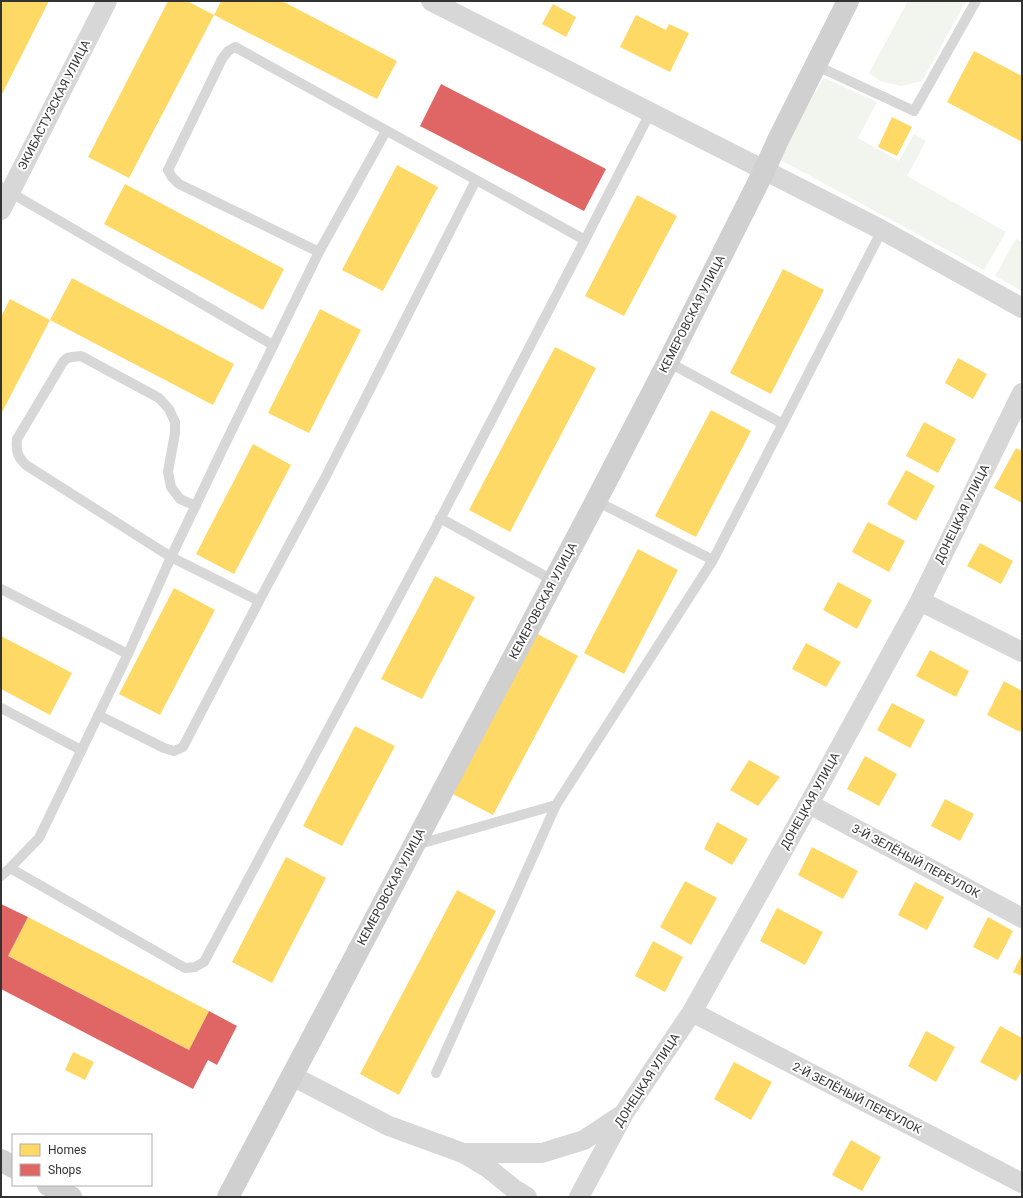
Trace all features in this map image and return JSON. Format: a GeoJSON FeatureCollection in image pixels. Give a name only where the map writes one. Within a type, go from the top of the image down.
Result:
{"type":"FeatureCollection","features":[{"type":"Feature","properties":{"kind":"street","name":"ЭКИБАСТУЗСКАЯ УЛИЦА"},"geometry":{"type":"LineString","coordinates":[[1,210],[6,189],[107,1]]}},
{"type":"Feature","properties":{"kind":"street"},"geometry":{"type":"LineString","coordinates":[[432,1],[465,9],[650,113],[882,230],[1022,308]]}},
{"type":"Feature","properties":{"kind":"street","name":"КЕМЕРОВСКАЯ УЛИЦА"},"geometry":{"type":"LineString","coordinates":[[228,1197],[412,846],[596,501],[668,362],[848,1]]}},
{"type":"Feature","properties":{"kind":"street","name":"ДОНЕЦКАЯ УЛИЦА"},"geometry":{"type":"LineString","coordinates":[[579,1197],[624,1113],[692,1012],[809,804],[920,601],[1022,393]]}},
{"type":"Feature","properties":{"kind":"street"},"geometry":{"type":"LineString","coordinates":[[920,601],[1022,652]]}},
{"type":"Feature","properties":{"kind":"street","name":"3-Й ЗЕЛЁНЫЙ ПЕРЕУЛОК"},"geometry":{"type":"LineString","coordinates":[[809,804],[1022,918]]}},
{"type":"Feature","properties":{"kind":"street","name":"2-Й ЗЕЛЁНЫЙ ПЕРЕУЛОК"},"geometry":{"type":"LineString","coordinates":[[692,1012],[1022,1183]]}},
{"type":"Feature","properties":{"kind":"street"},"geometry":{"type":"LineString","coordinates":[[292,1076],[388,1126],[463,1153],[488,1168],[514,1189],[527,1197]]}},
{"type":"Feature","properties":{"kind":"street"},"geometry":{"type":"LineString","coordinates":[[463,1153],[542,1153],[584,1140],[624,1113]]}},
{"type":"Feature","properties":{"kind":"street"},"geometry":{"type":"LineString","coordinates":[[1,1160],[12,1166]]}},
{"type":"Feature","properties":{"kind":"street"},"geometry":{"type":"LineString","coordinates":[[50,1186],[71,1197]]}},
{"type":"Feature","properties":{"kind":"lane"},"geometry":{"type":"LineString","coordinates":[[815,65],[914,111],[976,1]]}},
{"type":"Feature","properties":{"kind":"lane"},"geometry":{"type":"LineString","coordinates":[[319,252],[179,184],[168,170],[222,59],[235,47],[585,240]]}},
{"type":"Feature","properties":{"kind":"lane"},"geometry":{"type":"LineString","coordinates":[[10,868],[185,968],[195,967],[204,962],[440,518],[650,113]]}},
{"type":"Feature","properties":{"kind":"lane"},"geometry":{"type":"LineString","coordinates":[[1,876],[39,838],[128,654],[171,557],[273,345],[319,252],[386,131]]}},
{"type":"Feature","properties":{"kind":"lane"},"geometry":{"type":"LineString","coordinates":[[98,715],[164,748],[174,751],[183,747],[258,601],[326,476],[476,180]]}},
{"type":"Feature","properties":{"kind":"lane"},"geometry":{"type":"LineString","coordinates":[[6,189],[273,345]]}},
{"type":"Feature","properties":{"kind":"lane"},"geometry":{"type":"LineString","coordinates":[[436,1073],[556,805],[713,560],[882,230]]}},
{"type":"Feature","properties":{"kind":"lane"},"geometry":{"type":"LineString","coordinates":[[196,506],[180,499],[171,487],[168,472],[175,433],[175,422],[169,409],[159,398],[81,356],[67,358],[63,362],[17,439],[16,449],[20,459],[26,465],[171,557],[258,601]]}},
{"type":"Feature","properties":{"kind":"lane"},"geometry":{"type":"LineString","coordinates":[[668,362],[783,424]]}},
{"type":"Feature","properties":{"kind":"lane"},"geometry":{"type":"LineString","coordinates":[[596,501],[713,560]]}},
{"type":"Feature","properties":{"kind":"lane"},"geometry":{"type":"LineString","coordinates":[[440,518],[554,581]]}},
{"type":"Feature","properties":{"kind":"lane"},"geometry":{"type":"LineString","coordinates":[[1,589],[128,654]]}},
{"type":"Feature","properties":{"kind":"lane"},"geometry":{"type":"LineString","coordinates":[[1,708],[81,750]]}},
{"type":"Feature","properties":{"kind":"lane"},"geometry":{"type":"LineString","coordinates":[[412,846],[556,805]]}},
{"type":"Feature","properties":{"kind":"shaded area"},"geometry":{"type":"Polygon","coordinates":[[[908,1],[966,1],[922,81],[901,86],[880,81],[869,73],[908,1]]]}},
{"type":"Feature","properties":{"kind":"shaded area"},"geometry":{"type":"Polygon","coordinates":[[[824,78],[877,102],[858,138],[899,161],[914,134],[926,141],[907,176],[1006,232],[984,270],[777,158],[824,78]]]}},
{"type":"Feature","properties":{"kind":"shaded area"},"geometry":{"type":"Polygon","coordinates":[[[1016,239],[1022,242],[1022,291],[995,276],[1016,239]]]}},
{"type":"Feature","properties":{"kind":"building: Homes"},"geometry":{"type":"Polygon","coordinates":[[[1,1],[49,1],[1,96],[1,1]]]}},
{"type":"Feature","properties":{"kind":"building: Homes"},"geometry":{"type":"Polygon","coordinates":[[[168,1],[187,1],[214,15],[129,178],[88,157],[168,1]]]}},
{"type":"Feature","properties":{"kind":"building: Homes"},"geometry":{"type":"Polygon","coordinates":[[[221,1],[282,1],[397,61],[377,99],[214,15],[221,1]]]}},
{"type":"Feature","properties":{"kind":"building: Homes"},"geometry":{"type":"Polygon","coordinates":[[[553,4],[576,17],[566,37],[542,24],[553,4]]]}},
{"type":"Feature","properties":{"kind":"building: Homes"},"geometry":{"type":"Polygon","coordinates":[[[636,15],[666,30],[669,24],[689,33],[670,72],[620,47],[636,15]]]}},
{"type":"Feature","properties":{"kind":"building: Homes"},"geometry":{"type":"Polygon","coordinates":[[[974,51],[1022,76],[1022,142],[947,102],[974,51]]]}},
{"type":"Feature","properties":{"kind":"building: Homes"},"geometry":{"type":"Polygon","coordinates":[[[892,117],[912,127],[897,156],[878,147],[892,117]]]}},
{"type":"Feature","properties":{"kind":"building: Homes"},"geometry":{"type":"Polygon","coordinates":[[[397,165],[438,187],[383,291],[342,270],[397,165]]]}},
{"type":"Feature","properties":{"kind":"building: Homes"},"geometry":{"type":"Polygon","coordinates":[[[125,184],[284,269],[263,310],[104,224],[125,184]]]}},
{"type":"Feature","properties":{"kind":"building: Homes"},"geometry":{"type":"Polygon","coordinates":[[[637,195],[677,216],[624,316],[585,296],[637,195]]]}},
{"type":"Feature","properties":{"kind":"building: Homes"},"geometry":{"type":"Polygon","coordinates":[[[783,269],[824,290],[771,394],[730,373],[783,269]]]}},
{"type":"Feature","properties":{"kind":"building: Homes"},"geometry":{"type":"Polygon","coordinates":[[[72,278],[234,364],[213,405],[50,320],[72,278]]]}},
{"type":"Feature","properties":{"kind":"building: Homes"},"geometry":{"type":"Polygon","coordinates":[[[10,299],[50,320],[1,414],[1,317],[10,299]]]}},
{"type":"Feature","properties":{"kind":"building: Homes"},"geometry":{"type":"Polygon","coordinates":[[[320,309],[361,330],[309,433],[268,413],[320,309]]]}},
{"type":"Feature","properties":{"kind":"building: Homes"},"geometry":{"type":"Polygon","coordinates":[[[555,347],[596,368],[510,532],[469,510],[555,347]]]}},
{"type":"Feature","properties":{"kind":"building: Homes"},"geometry":{"type":"Polygon","coordinates":[[[958,358],[987,374],[973,399],[945,383],[958,358]]]}},
{"type":"Feature","properties":{"kind":"building: Homes"},"geometry":{"type":"Polygon","coordinates":[[[711,410],[751,431],[696,537],[655,516],[711,410]]]}},
{"type":"Feature","properties":{"kind":"building: Homes"},"geometry":{"type":"Polygon","coordinates":[[[924,422],[956,439],[938,473],[906,456],[924,422]]]}},
{"type":"Feature","properties":{"kind":"building: Homes"},"geometry":{"type":"Polygon","coordinates":[[[253,444],[291,465],[234,574],[196,554],[253,444]]]}},
{"type":"Feature","properties":{"kind":"building: Homes"},"geometry":{"type":"Polygon","coordinates":[[[1016,448],[1022,451],[1022,503],[994,488],[1016,448]]]}},
{"type":"Feature","properties":{"kind":"building: Homes"},"geometry":{"type":"Polygon","coordinates":[[[906,470],[935,486],[916,521],[887,504],[906,470]]]}},
{"type":"Feature","properties":{"kind":"building: Homes"},"geometry":{"type":"Polygon","coordinates":[[[868,522],[905,541],[889,572],[852,552],[868,522]]]}},
{"type":"Feature","properties":{"kind":"building: Homes"},"geometry":{"type":"Polygon","coordinates":[[[980,543],[1013,561],[1001,584],[967,566],[980,543]]]}},
{"type":"Feature","properties":{"kind":"building: Homes"},"geometry":{"type":"Polygon","coordinates":[[[638,549],[678,570],[624,674],[584,653],[638,549]]]}},
{"type":"Feature","properties":{"kind":"building: Homes"},"geometry":{"type":"Polygon","coordinates":[[[435,576],[475,597],[422,699],[381,679],[435,576]]]}},
{"type":"Feature","properties":{"kind":"building: Homes"},"geometry":{"type":"Polygon","coordinates":[[[838,582],[872,600],[857,629],[823,610],[838,582]]]}},
{"type":"Feature","properties":{"kind":"building: Homes"},"geometry":{"type":"Polygon","coordinates":[[[174,588],[215,610],[160,715],[119,694],[174,588]]]}},
{"type":"Feature","properties":{"kind":"building: Homes"},"geometry":{"type":"Polygon","coordinates":[[[536,633],[578,656],[493,815],[451,793],[536,633]]]}},
{"type":"Feature","properties":{"kind":"building: Homes"},"geometry":{"type":"Polygon","coordinates":[[[1,636],[72,673],[50,715],[1,689],[1,636]]]}},
{"type":"Feature","properties":{"kind":"building: Homes"},"geometry":{"type":"Polygon","coordinates":[[[806,643],[841,662],[826,687],[792,669],[806,643]]]}},
{"type":"Feature","properties":{"kind":"building: Homes"},"geometry":{"type":"Polygon","coordinates":[[[930,650],[969,671],[956,697],[916,676],[930,650]]]}},
{"type":"Feature","properties":{"kind":"building: Homes"},"geometry":{"type":"Polygon","coordinates":[[[1004,681],[1022,691],[1022,729],[1020,732],[987,715],[1004,681]]]}},
{"type":"Feature","properties":{"kind":"building: Homes"},"geometry":{"type":"Polygon","coordinates":[[[892,703],[925,720],[910,748],[877,730],[892,703]]]}},
{"type":"Feature","properties":{"kind":"building: Homes"},"geometry":{"type":"Polygon","coordinates":[[[355,726],[395,746],[342,846],[303,826],[355,726]]]}},
{"type":"Feature","properties":{"kind":"building: Homes"},"geometry":{"type":"Polygon","coordinates":[[[865,756],[897,774],[879,806],[847,789],[865,756]]]}},
{"type":"Feature","properties":{"kind":"building: Homes"},"geometry":{"type":"Polygon","coordinates":[[[749,760],[780,777],[758,806],[730,790],[749,760]]]}},
{"type":"Feature","properties":{"kind":"building: Homes"},"geometry":{"type":"Polygon","coordinates":[[[945,799],[974,814],[960,841],[931,826],[945,799]]]}},
{"type":"Feature","properties":{"kind":"building: Homes"},"geometry":{"type":"Polygon","coordinates":[[[717,822],[748,839],[732,865],[704,849],[717,822]]]}},
{"type":"Feature","properties":{"kind":"building: Homes"},"geometry":{"type":"Polygon","coordinates":[[[812,847],[858,871],[843,899],[798,875],[812,847]]]}},
{"type":"Feature","properties":{"kind":"building: Homes"},"geometry":{"type":"Polygon","coordinates":[[[286,857],[326,878],[272,983],[232,962],[286,857]]]}},
{"type":"Feature","properties":{"kind":"building: Homes"},"geometry":{"type":"Polygon","coordinates":[[[685,881],[717,898],[691,945],[660,927],[685,881]]]}},
{"type":"Feature","properties":{"kind":"building: Homes"},"geometry":{"type":"Polygon","coordinates":[[[915,882],[944,897],[927,930],[898,915],[915,882]]]}},
{"type":"Feature","properties":{"kind":"building: Homes"},"geometry":{"type":"Polygon","coordinates":[[[457,890],[496,911],[399,1095],[360,1074],[457,890]]]}},
{"type":"Feature","properties":{"kind":"building: Homes"},"geometry":{"type":"Polygon","coordinates":[[[777,908],[823,932],[805,965],[760,941],[777,908]]]}},
{"type":"Feature","properties":{"kind":"building: Homes"},"geometry":{"type":"Polygon","coordinates":[[[28,917],[209,1011],[189,1050],[8,956],[28,917]]]}},
{"type":"Feature","properties":{"kind":"building: Homes"},"geometry":{"type":"Polygon","coordinates":[[[988,917],[1013,931],[998,960],[973,947],[988,917]]]}},
{"type":"Feature","properties":{"kind":"building: Homes"},"geometry":{"type":"Polygon","coordinates":[[[653,941],[683,957],[665,992],[635,976],[653,941]]]}},
{"type":"Feature","properties":{"kind":"building: Homes"},"geometry":{"type":"Polygon","coordinates":[[[1022,954],[1022,976],[1013,972],[1022,954]]]}},
{"type":"Feature","properties":{"kind":"building: Homes"},"geometry":{"type":"Polygon","coordinates":[[[1000,1026],[1022,1038],[1022,1071],[1016,1081],[980,1062],[1000,1026]]]}},
{"type":"Feature","properties":{"kind":"building: Homes"},"geometry":{"type":"Polygon","coordinates":[[[926,1031],[955,1047],[936,1082],[908,1066],[926,1031]]]}},
{"type":"Feature","properties":{"kind":"building: Homes"},"geometry":{"type":"Polygon","coordinates":[[[73,1052],[94,1062],[85,1080],[65,1070],[73,1052]]]}},
{"type":"Feature","properties":{"kind":"building: Homes"},"geometry":{"type":"Polygon","coordinates":[[[734,1062],[772,1082],[751,1120],[714,1099],[734,1062]]]}},
{"type":"Feature","properties":{"kind":"building: Homes"},"geometry":{"type":"Polygon","coordinates":[[[851,1140],[881,1157],[862,1191],[832,1175],[851,1140]]]}},
{"type":"Feature","properties":{"kind":"building: Shops"},"geometry":{"type":"Polygon","coordinates":[[[441,84],[606,169],[584,211],[420,126],[441,84]]]}},
{"type":"Feature","properties":{"kind":"building: Shops"},"geometry":{"type":"Polygon","coordinates":[[[1,904],[28,917],[8,956],[189,1050],[209,1011],[237,1026],[217,1065],[208,1060],[193,1089],[1,989],[1,904]]]}}]}
